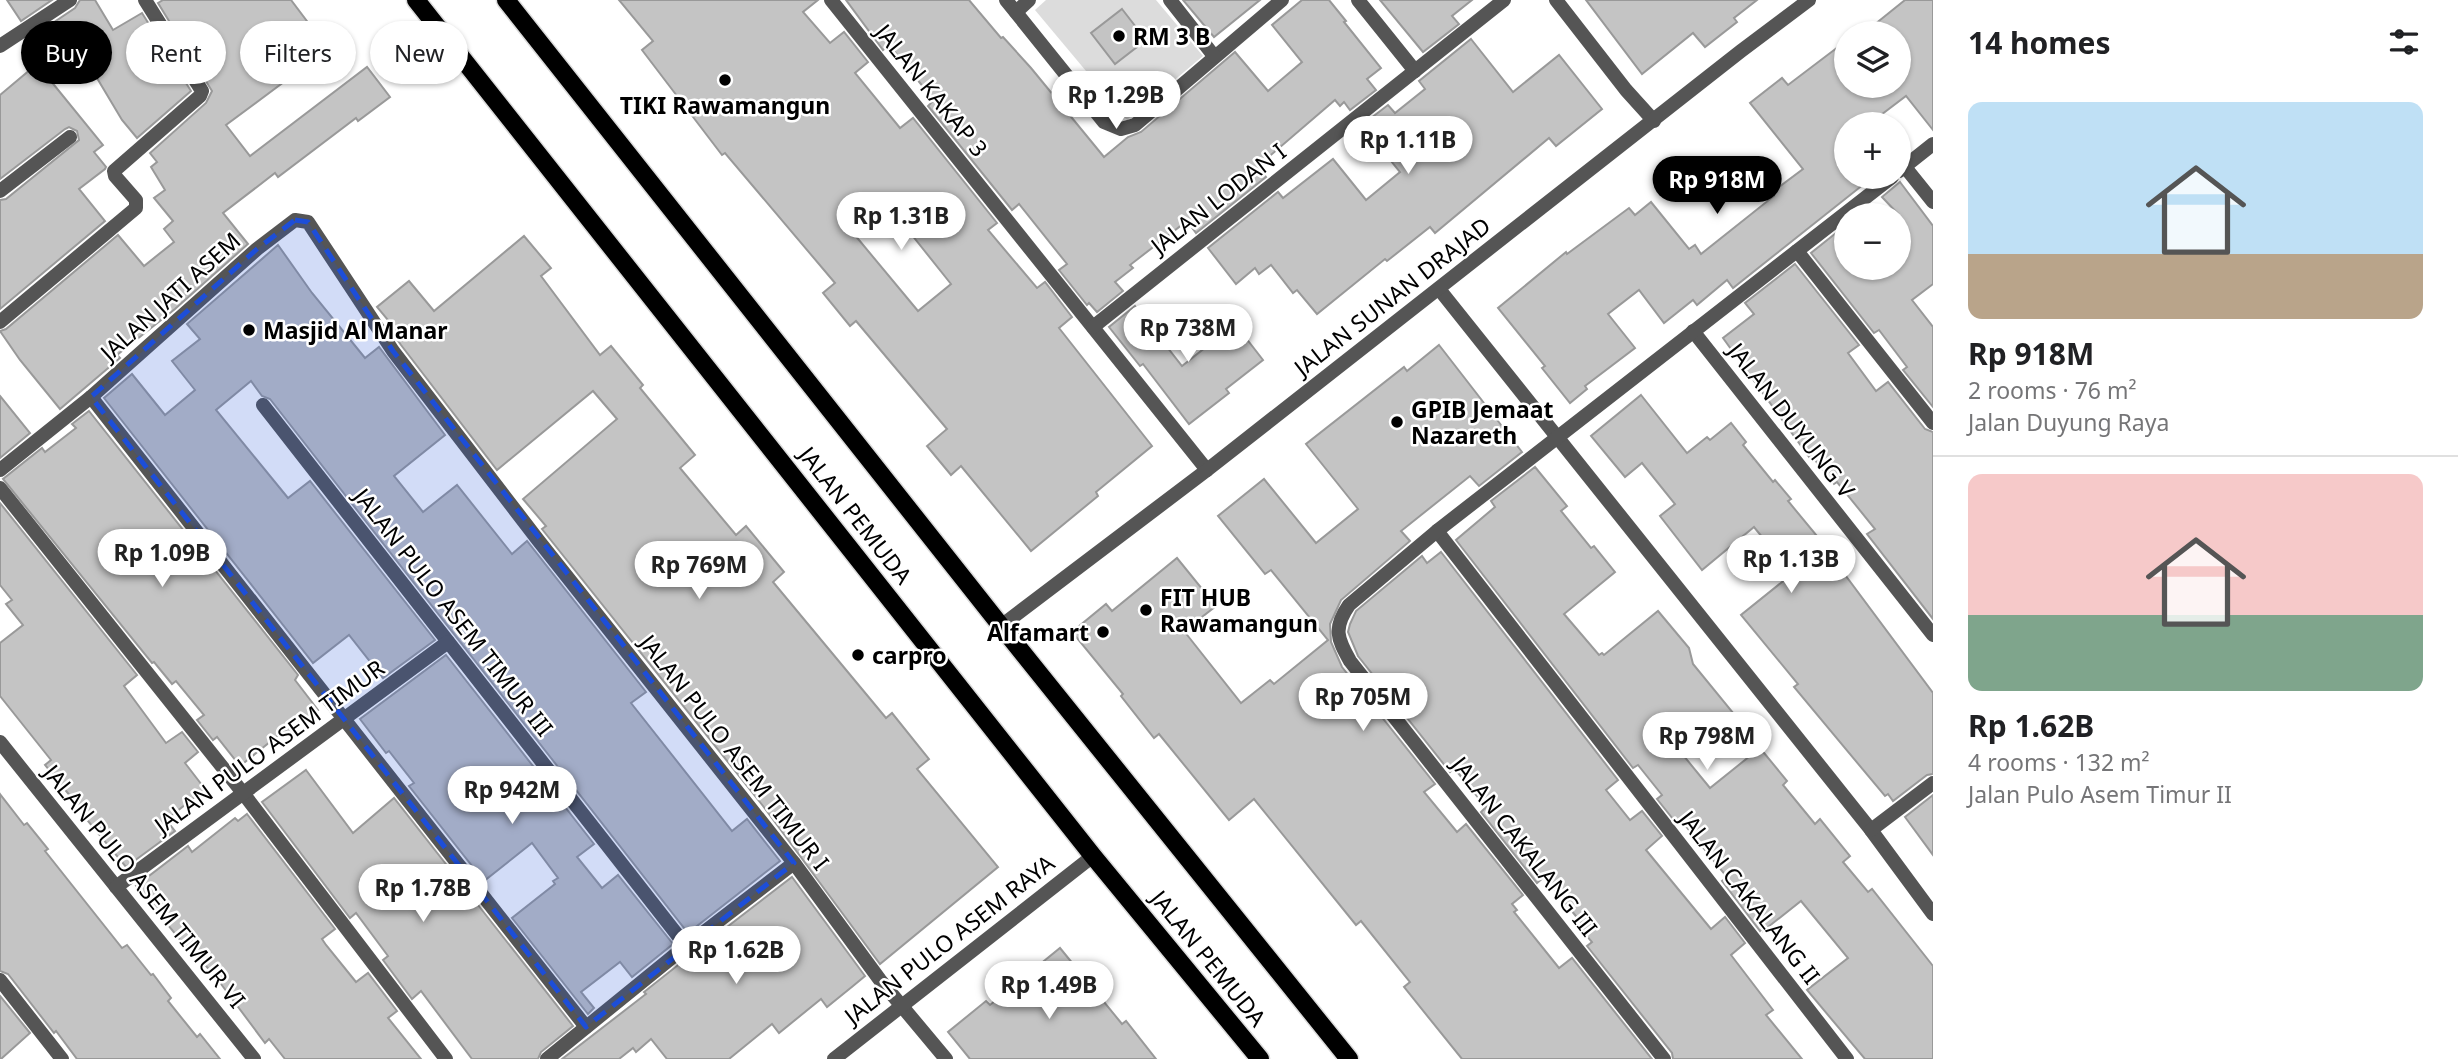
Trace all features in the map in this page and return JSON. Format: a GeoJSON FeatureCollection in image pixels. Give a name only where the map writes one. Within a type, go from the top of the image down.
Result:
{"type":"FeatureCollection","features":[{"type":"Feature","properties":{"kind":"main road","name":"JALAN PEMUDA"},"geometry":{"type":"LineString","coordinates":[[416,0],[1093,856],[1259,1059]]}},
{"type":"Feature","properties":{"kind":"main road","name":"JALAN PEMUDA"},"geometry":{"type":"LineString","coordinates":[[506,0],[1001,626],[1349,1059]]}},
{"type":"Feature","properties":{"kind":"street"},"geometry":{"type":"LineString","coordinates":[[0,46],[70,0]]}},
{"type":"Feature","properties":{"kind":"street"},"geometry":{"type":"LineString","coordinates":[[0,322],[135,208],[135,200],[115,176],[114,171],[200,96],[202,91],[145,0]]}},
{"type":"Feature","properties":{"kind":"street","name":"JALAN KAKAP 3"},"geometry":{"type":"LineString","coordinates":[[831,0],[1207,470]]}},
{"type":"Feature","properties":{"kind":"street"},"geometry":{"type":"LineString","coordinates":[[1006,0],[1104,121],[1121,129],[1135,125],[1282,0]]}},
{"type":"Feature","properties":{"kind":"street"},"geometry":{"type":"LineString","coordinates":[[1016,12],[1029,0]]}},
{"type":"Feature","properties":{"kind":"street"},"geometry":{"type":"LineString","coordinates":[[1170,0],[1214,57]]}},
{"type":"Feature","properties":{"kind":"street"},"geometry":{"type":"LineString","coordinates":[[1358,0],[1415,71]]}},
{"type":"Feature","properties":{"kind":"street","name":"JALAN LODAN I"},"geometry":{"type":"LineString","coordinates":[[1093,327],[1504,0]]}},
{"type":"Feature","properties":{"kind":"street"},"geometry":{"type":"LineString","coordinates":[[1556,0],[1626,90],[1654,121]]}},
{"type":"Feature","properties":{"kind":"street","name":"JALAN SUNAN DRAJAD"},"geometry":{"type":"LineString","coordinates":[[1001,626],[1207,470],[1741,51],[1810,0]]}},
{"type":"Feature","properties":{"kind":"street"},"geometry":{"type":"LineString","coordinates":[[0,191],[70,137]]}},
{"type":"Feature","properties":{"kind":"street"},"geometry":{"type":"LineString","coordinates":[[1911,162],[1933,145]]}},
{"type":"Feature","properties":{"kind":"street"},"geometry":{"type":"LineString","coordinates":[[1911,179],[1933,202]]}},
{"type":"Feature","properties":{"kind":"street","name":"JALAN CAKALANG III"},"geometry":{"type":"LineString","coordinates":[[1664,1059],[1350,661],[1339,642],[1337,628],[1349,605],[1437,531],[1877,189]]}},
{"type":"Feature","properties":{"kind":"street","name":"JALAN JATI ASEM"},"geometry":{"type":"LineString","coordinates":[[0,470],[91,397],[257,248],[295,220],[308,222],[354,294]]}},
{"type":"Feature","properties":{"kind":"street"},"geometry":{"type":"LineString","coordinates":[[1797,251],[1933,423]]}},
{"type":"Feature","properties":{"kind":"street"},"geometry":{"type":"LineString","coordinates":[[1439,289],[1871,830],[1933,914]]}},
{"type":"Feature","properties":{"kind":"street","name":"JALAN PULO ASEM TIMUR I"},"geometry":{"type":"LineString","coordinates":[[354,294],[393,351],[538,540],[946,1059]]}},
{"type":"Feature","properties":{"kind":"street","name":"JALAN DUYUNG V"},"geometry":{"type":"LineString","coordinates":[[1693,331],[1933,635]]}},
{"type":"Feature","properties":{"kind":"street"},"geometry":{"type":"LineString","coordinates":[[91,397],[586,1027]]}},
{"type":"Feature","properties":{"kind":"street","name":"JALAN PULO ASEM TIMUR III"},"geometry":{"type":"LineString","coordinates":[[262,405],[686,946]]}},
{"type":"Feature","properties":{"kind":"street"},"geometry":{"type":"LineString","coordinates":[[0,488],[243,793],[446,1059]]}},
{"type":"Feature","properties":{"kind":"street","name":"JALAN CAKALANG II"},"geometry":{"type":"LineString","coordinates":[[1437,531],[1847,1059]]}},
{"type":"Feature","properties":{"kind":"street","name":"JALAN PULO ASEM TIMUR"},"geometry":{"type":"LineString","coordinates":[[116,887],[449,642]]}},
{"type":"Feature","properties":{"kind":"street","name":"JALAN PULO ASEM TIMUR VI"},"geometry":{"type":"LineString","coordinates":[[0,741],[254,1059]]}},
{"type":"Feature","properties":{"kind":"street"},"geometry":{"type":"LineString","coordinates":[[1871,830],[1933,783]]}},
{"type":"Feature","properties":{"kind":"street","name":"JALAN PULO ASEM RAYA"},"geometry":{"type":"LineString","coordinates":[[834,1059],[1093,856]]}},
{"type":"Feature","properties":{"kind":"street"},"geometry":{"type":"LineString","coordinates":[[547,1059],[686,946],[794,863]]}},
{"type":"Feature","properties":{"kind":"street"},"geometry":{"type":"LineString","coordinates":[[0,980],[62,1059]]}},
{"type":"Feature","properties":{"kind":"highlighted area"},"geometry":{"type":"Polygon","coordinates":[[[295,220],[308,222],[393,351],[794,863],[586,1027],[91,397],[257,249],[295,220]]]}},
{"type":"Feature","properties":{"kind":"shaded area"},"geometry":{"type":"Polygon","coordinates":[[[1046,0],[1156,0],[1203,56],[1127,120],[1035,10],[1046,0]]]}},
{"type":"Feature","properties":{"kind":"building"},"geometry":{"type":"Polygon","coordinates":[[[7,0],[52,0],[21,21],[7,0]]]}},
{"type":"Feature","properties":{"kind":"building"},"geometry":{"type":"Polygon","coordinates":[[[80,0],[95,0],[108,21],[56,21],[75,8],[80,0]]]}},
{"type":"Feature","properties":{"kind":"building"},"geometry":{"type":"Polygon","coordinates":[[[163,0],[291,0],[307,21],[240,21],[240,84],[281,84],[226,125],[250,156],[345,84],[356,84],[356,75],[367,67],[370,71],[370,84],[380,84],[390,97],[358,121],[356,118],[278,177],[275,173],[223,213],[248,244],[175,309],[117,355],[120,358],[60,409],[0,331],[6,329],[118,235],[144,266],[174,242],[164,229],[173,221],[154,198],[165,190],[151,167],[157,162],[150,153],[206,103],[212,91],[208,84],[226,84],[226,21],[169,21],[158,3],[163,0]]]}},
{"type":"Feature","properties":{"kind":"building"},"geometry":{"type":"Polygon","coordinates":[[[619,0],[818,0],[803,12],[830,43],[844,32],[868,62],[855,73],[900,128],[913,118],[997,223],[988,230],[1037,288],[1045,282],[1072,317],[1059,328],[1152,446],[1096,492],[1098,496],[1031,551],[961,466],[951,475],[927,446],[947,429],[856,321],[850,326],[823,293],[835,283],[725,153],[722,155],[642,50],[653,41],[619,0]],[[888,205],[854,234],[918,311],[951,284],[888,205]]]}},
{"type":"Feature","properties":{"kind":"building"},"geometry":{"type":"Polygon","coordinates":[[[846,0],[969,0],[1031,68],[1104,157],[1128,137],[1141,132],[1235,52],[1268,91],[1302,62],[1272,25],[1302,0],[1329,0],[1381,68],[1367,79],[1376,90],[1350,110],[1344,102],[1340,106],[1335,100],[1258,166],[1266,177],[1196,233],[1187,221],[1130,265],[1133,268],[1115,282],[1123,291],[1097,312],[1089,303],[1087,305],[1059,270],[1067,264],[1019,204],[1012,210],[928,106],[934,100],[889,45],[883,50],[846,0]]]}},
{"type":"Feature","properties":{"kind":"building"},"geometry":{"type":"Polygon","coordinates":[[[1183,0],[1260,0],[1214,37],[1183,0]]]}},
{"type":"Feature","properties":{"kind":"building"},"geometry":{"type":"Polygon","coordinates":[[[1380,0],[1472,0],[1452,16],[1459,24],[1423,52],[1380,0]]]}},
{"type":"Feature","properties":{"kind":"building"},"geometry":{"type":"Polygon","coordinates":[[[1586,0],[1757,0],[1734,18],[1737,22],[1705,47],[1693,33],[1642,74],[1586,0]]]}},
{"type":"Feature","properties":{"kind":"building"},"geometry":{"type":"Polygon","coordinates":[[[1905,0],[1933,0],[1933,130],[1908,98],[1911,98],[1911,21],[1879,21],[1905,0]]]}},
{"type":"Feature","properties":{"kind":"building","name":"RM 3 B"},"geometry":{"type":"Polygon","coordinates":[[[1122,9],[1146,40],[1115,64],[1091,33],[1122,9]]]}},
{"type":"Feature","properties":{"kind":"building"},"geometry":{"type":"Polygon","coordinates":[[[142,13],[147,21],[128,21],[142,13]]]}},
{"type":"Feature","properties":{"kind":"building"},"geometry":{"type":"Polygon","coordinates":[[[126,22],[126,84],[187,84],[191,91],[137,138],[122,120],[101,84],[112,84],[112,28],[126,22]]]}},
{"type":"Feature","properties":{"kind":"building"},"geometry":{"type":"Polygon","coordinates":[[[1471,39],[1513,92],[1559,55],[1602,109],[1556,146],[1549,138],[1435,233],[1430,227],[1317,314],[1297,290],[1293,293],[1271,265],[1259,274],[1255,268],[1236,284],[1208,248],[1278,192],[1283,198],[1333,159],[1366,200],[1400,172],[1362,125],[1388,105],[1395,113],[1425,89],[1419,81],[1471,39]]]}},
{"type":"Feature","properties":{"kind":"building"},"geometry":{"type":"Polygon","coordinates":[[[1834,50],[1834,98],[1903,98],[1885,112],[1834,112],[1834,189],[1858,189],[1840,203],[1834,203],[1834,208],[1733,288],[1727,280],[1697,305],[1693,300],[1664,323],[1639,290],[1608,314],[1635,348],[1585,386],[1587,389],[1570,403],[1542,368],[1545,366],[1498,308],[1566,252],[1567,254],[1629,208],[1635,215],[1651,202],[1689,249],[1695,245],[1701,254],[1774,196],[1771,193],[1803,169],[1750,103],[1782,78],[1788,85],[1834,50]]]}},
{"type":"Feature","properties":{"kind":"building"},"geometry":{"type":"Polygon","coordinates":[[[21,77],[21,84],[53,84],[103,145],[94,152],[106,167],[79,189],[105,221],[0,309],[0,200],[6,199],[79,140],[77,131],[69,127],[0,179],[0,95],[21,77]]]}},
{"type":"Feature","properties":{"kind":"building"},"geometry":{"type":"Polygon","coordinates":[[[1892,189],[1905,189],[1933,226],[1933,284],[1912,300],[1933,327],[1933,407],[1903,370],[1907,367],[1879,330],[1874,333],[1811,253],[1834,235],[1834,280],[1911,280],[1911,203],[1888,203],[1882,197],[1892,189]]]}},
{"type":"Feature","properties":{"kind":"building"},"geometry":{"type":"Polygon","coordinates":[[[524,236],[551,268],[541,276],[600,355],[611,346],[643,385],[640,388],[695,455],[680,468],[736,535],[746,526],[784,572],[773,582],[886,718],[892,713],[929,759],[917,769],[998,867],[880,964],[763,806],[542,529],[546,526],[523,499],[617,419],[593,391],[497,470],[401,345],[394,335],[398,332],[377,307],[409,281],[434,311],[524,236]]]}},
{"type":"Feature","properties":{"kind":"building"},"geometry":{"type":"Polygon","coordinates":[[[278,245],[312,293],[365,358],[379,347],[445,435],[394,476],[423,512],[457,485],[512,554],[527,541],[646,692],[631,703],[732,831],[747,819],[780,861],[688,933],[270,399],[262,396],[251,381],[216,410],[288,498],[310,481],[435,640],[383,678],[349,635],[313,663],[104,398],[132,374],[165,415],[195,390],[172,361],[200,339],[187,324],[278,245]]]}},
{"type":"Feature","properties":{"kind":"building"},"geometry":{"type":"Polygon","coordinates":[[[1795,264],[1859,345],[1848,353],[1876,391],[1888,382],[1925,429],[1933,432],[1933,619],[1867,534],[1875,529],[1837,482],[1834,484],[1814,459],[1812,461],[1723,338],[1754,314],[1745,303],[1795,264]]]}},
{"type":"Feature","properties":{"kind":"building"},"geometry":{"type":"Polygon","coordinates":[[[1135,306],[1182,366],[1235,324],[1263,360],[1226,389],[1229,393],[1189,424],[1143,364],[1140,366],[1109,327],[1135,306]]]}},
{"type":"Feature","properties":{"kind":"building"},"geometry":{"type":"Polygon","coordinates":[[[1439,345],[1522,452],[1479,486],[1470,476],[1401,531],[1410,541],[1341,600],[1330,624],[1331,642],[1342,667],[1435,784],[1424,792],[1457,832],[1466,824],[1523,895],[1512,904],[1517,910],[1514,912],[1559,968],[1572,958],[1652,1059],[1462,1059],[1404,987],[1410,982],[1361,921],[1356,925],[1254,799],[1229,820],[1159,734],[1154,738],[1121,696],[1123,694],[1072,632],[1106,604],[1112,611],[1177,558],[1216,606],[1184,631],[1241,703],[1270,680],[1274,684],[1328,640],[1271,570],[1265,574],[1218,516],[1264,479],[1316,543],[1358,509],[1306,444],[1404,367],[1407,371],[1439,345]]]}},
{"type":"Feature","properties":{"kind":"building"},"geometry":{"type":"Polygon","coordinates":[[[1641,395],[1687,453],[1707,437],[1710,440],[1731,423],[1746,442],[1743,445],[1773,482],[1775,480],[1791,499],[1788,501],[1826,547],[1828,545],[1848,569],[1843,572],[1933,693],[1933,774],[1927,775],[1893,801],[1888,794],[1885,796],[1794,687],[1798,684],[1741,615],[1792,574],[1754,527],[1702,570],[1660,516],[1675,504],[1642,463],[1625,477],[1591,436],[1641,395]]]}},
{"type":"Feature","properties":{"kind":"building"},"geometry":{"type":"Polygon","coordinates":[[[0,396],[30,433],[0,458],[0,396]]]}},
{"type":"Feature","properties":{"kind":"building"},"geometry":{"type":"Polygon","coordinates":[[[89,411],[298,675],[295,680],[318,710],[288,734],[285,730],[240,766],[217,737],[213,740],[197,720],[204,715],[176,681],[172,684],[154,662],[152,663],[3,479],[42,448],[45,452],[76,428],[72,424],[89,411]]]}},
{"type":"Feature","properties":{"kind":"building"},"geometry":{"type":"Polygon","coordinates":[[[1535,467],[1567,506],[1561,511],[1615,572],[1564,614],[1599,655],[1604,655],[1658,611],[1689,648],[1693,664],[1734,714],[1683,755],[1710,788],[1760,748],[1787,781],[1783,785],[1815,824],[1820,819],[1850,856],[1843,862],[1868,892],[1872,889],[1933,966],[1933,1059],[1865,1059],[1807,990],[1848,958],[1801,901],[1760,931],[1722,881],[1727,877],[1681,820],[1677,824],[1657,799],[1662,795],[1638,765],[1633,768],[1456,540],[1495,507],[1491,501],[1535,467]]]}},
{"type":"Feature","properties":{"kind":"building"},"geometry":{"type":"Polygon","coordinates":[[[0,503],[137,675],[124,686],[166,743],[182,732],[198,752],[185,763],[205,789],[166,820],[175,831],[126,867],[69,798],[71,797],[45,765],[51,760],[0,696],[0,643],[23,625],[6,604],[12,600],[0,585],[0,503]]]}},
{"type":"Feature","properties":{"kind":"building"},"geometry":{"type":"Polygon","coordinates":[[[1441,552],[1618,780],[1606,790],[1630,820],[1642,811],[1662,836],[1646,850],[1711,929],[1725,917],[1745,943],[1731,955],[1773,1010],[1766,1015],[1802,1059],[1673,1059],[1672,1053],[1587,946],[1592,942],[1581,929],[1584,926],[1544,877],[1537,883],[1481,812],[1486,807],[1454,768],[1450,772],[1358,656],[1348,632],[1356,611],[1422,556],[1427,563],[1441,552]]]}},
{"type":"Feature","properties":{"kind":"building"},"geometry":{"type":"Polygon","coordinates":[[[446,655],[594,844],[577,857],[602,888],[618,875],[673,944],[632,977],[620,962],[581,992],[594,1008],[588,1014],[512,918],[555,884],[553,881],[558,878],[532,843],[484,881],[409,786],[414,783],[360,719],[446,655]]]}},
{"type":"Feature","properties":{"kind":"building"},"geometry":{"type":"Polygon","coordinates":[[[306,770],[353,833],[394,798],[573,1026],[541,1052],[538,1059],[472,1059],[421,991],[412,999],[383,960],[388,956],[356,913],[350,918],[262,802],[306,770]]]}},
{"type":"Feature","properties":{"kind":"building"},"geometry":{"type":"Polygon","coordinates":[[[0,794],[24,825],[27,823],[48,849],[45,851],[122,948],[127,945],[151,975],[153,974],[171,998],[168,1001],[197,1037],[200,1034],[220,1059],[77,1059],[8,974],[0,971],[0,794]]]}},
{"type":"Feature","properties":{"kind":"building"},"geometry":{"type":"Polygon","coordinates":[[[1933,795],[1933,855],[1905,817],[1933,795]]]}},
{"type":"Feature","properties":{"kind":"building"},"geometry":{"type":"Polygon","coordinates":[[[247,814],[335,929],[322,939],[326,945],[356,982],[368,973],[397,1011],[388,1018],[421,1059],[285,1059],[269,1039],[265,1043],[221,984],[193,950],[190,952],[136,886],[188,846],[192,852],[235,818],[238,821],[247,814]]]}},
{"type":"Feature","properties":{"kind":"building"},"geometry":{"type":"Polygon","coordinates":[[[792,877],[865,976],[827,1007],[821,999],[779,1033],[772,1024],[729,1059],[667,1059],[651,1039],[636,1052],[633,1048],[619,1059],[562,1059],[646,994],[644,992],[692,954],[792,877]]]}},
{"type":"Feature","properties":{"kind":"building"},"geometry":{"type":"Polygon","coordinates":[[[1060,948],[1122,1024],[1126,1021],[1156,1059],[970,1059],[948,1032],[986,1001],[990,1005],[1060,948]]]}},
{"type":"Feature","properties":{"kind":"building"},"geometry":{"type":"Polygon","coordinates":[[[0,996],[30,1033],[1,1059],[0,1059],[0,996]]]}},
{"type":"Feature","properties":{"kind":"place","name":"RM 3 B"},"geometry":{"type":"Point","coordinates":[1119,36]}},
{"type":"Feature","properties":{"kind":"place","name":"TIKI Rawamangun"},"geometry":{"type":"Point","coordinates":[725,80]}},
{"type":"Feature","properties":{"kind":"place","name":"Masjid Al Manar"},"geometry":{"type":"Point","coordinates":[249,330]}},
{"type":"Feature","properties":{"kind":"place","name":"GPIB Jemaat Nazareth"},"geometry":{"type":"Point","coordinates":[1397,422]}},
{"type":"Feature","properties":{"kind":"place","name":"FIT HUB Rawamangun"},"geometry":{"type":"Point","coordinates":[1146,610]}},
{"type":"Feature","properties":{"kind":"place","name":"Alfamart"},"geometry":{"type":"Point","coordinates":[1103,632]}},
{"type":"Feature","properties":{"kind":"place","name":"carpro"},"geometry":{"type":"Point","coordinates":[858,655]}}]}
